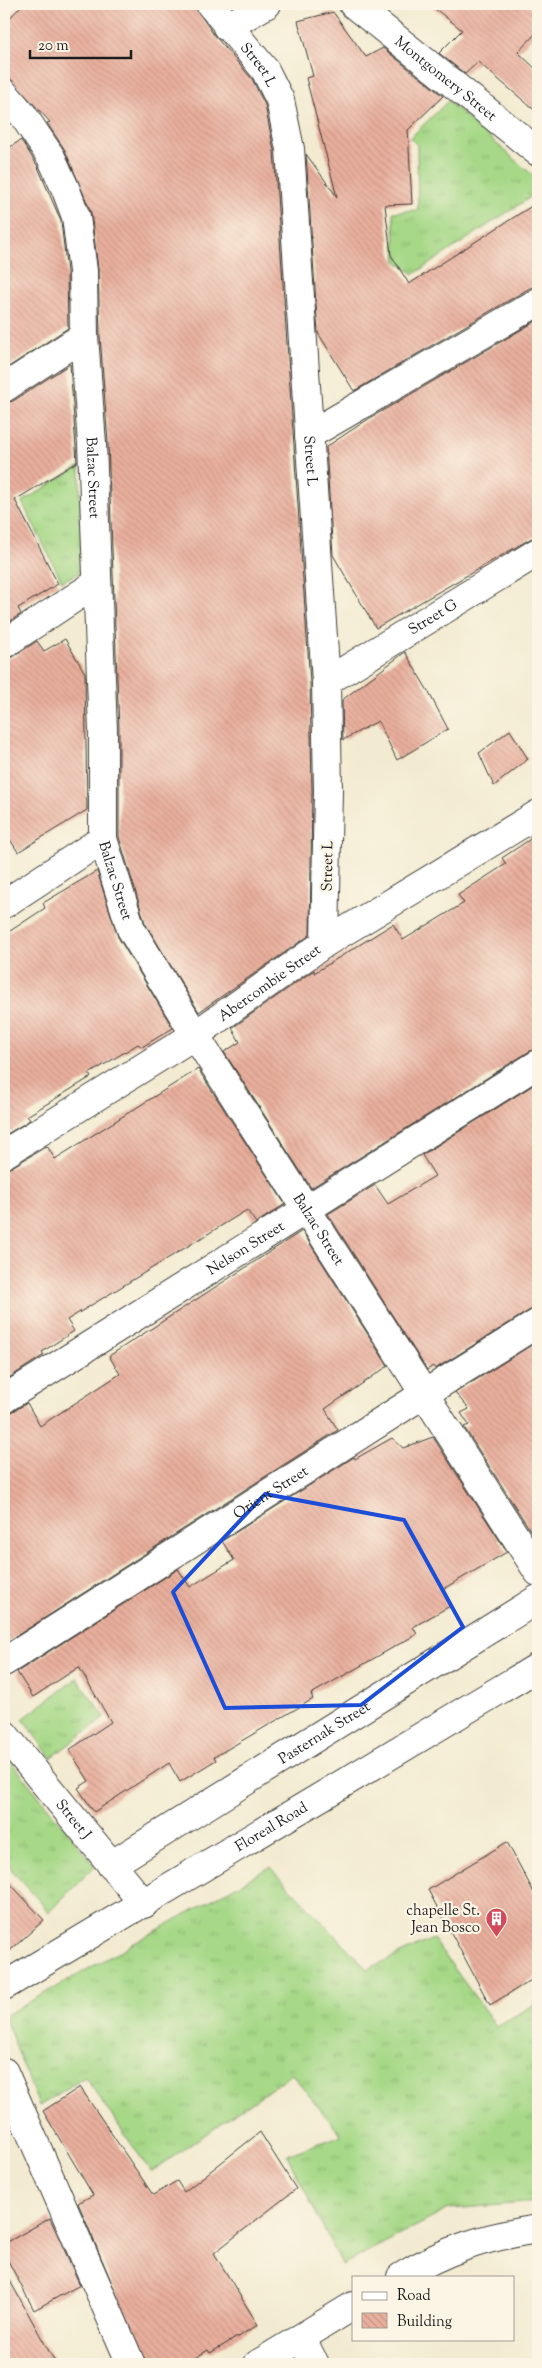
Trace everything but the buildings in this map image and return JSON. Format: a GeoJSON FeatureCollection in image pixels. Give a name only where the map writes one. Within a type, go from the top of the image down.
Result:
{"type":"FeatureCollection","features":[{"type":"Feature","properties":{"kind":"street","name":"Street L"},"geometry":{"type":"LineString","coordinates":[[210,4],[227,27],[265,70],[280,100],[290,149],[326,682],[328,791],[325,943]]}},
{"type":"Feature","properties":{"kind":"street"},"geometry":{"type":"LineString","coordinates":[[227,27],[267,4]]}},
{"type":"Feature","properties":{"kind":"street","name":"Montgomery Street"},"geometry":{"type":"LineString","coordinates":[[353,4],[538,152]]}},
{"type":"Feature","properties":{"kind":"street","name":"Balzac Street"},"geometry":{"type":"LineString","coordinates":[[4,93],[13,120],[51,157],[76,217],[83,271],[84,336],[92,444],[103,731],[102,839],[131,929],[195,1034],[538,1572]]}},
{"type":"Feature","properties":{"kind":"street"},"geometry":{"type":"LineString","coordinates":[[310,435],[538,302]]}},
{"type":"Feature","properties":{"kind":"street"},"geometry":{"type":"LineString","coordinates":[[4,388],[84,336]]}},
{"type":"Feature","properties":{"kind":"street","name":"Street G"},"geometry":{"type":"LineString","coordinates":[[326,682],[538,552]]}},
{"type":"Feature","properties":{"kind":"street"},"geometry":{"type":"LineString","coordinates":[[4,644],[97,583]]}},
{"type":"Feature","properties":{"kind":"street","name":"Abercombie Street"},"geometry":{"type":"LineString","coordinates":[[4,1154],[195,1034],[325,943],[538,814]]}},
{"type":"Feature","properties":{"kind":"street"},"geometry":{"type":"LineString","coordinates":[[4,904],[102,839]]}},
{"type":"Feature","properties":{"kind":"street","name":"Nelson Street"},"geometry":{"type":"LineString","coordinates":[[4,1400],[538,1064]]}},
{"type":"Feature","properties":{"kind":"street","name":"Orient Street"},"geometry":{"type":"LineString","coordinates":[[4,1662],[538,1323]]}},
{"type":"Feature","properties":{"kind":"street","name":"Pasternak Street"},"geometry":{"type":"LineString","coordinates":[[112,1865],[538,1599]]}},
{"type":"Feature","properties":{"kind":"street","name":"Floreal Road"},"geometry":{"type":"LineString","coordinates":[[4,1986],[538,1667]]}},
{"type":"Feature","properties":{"kind":"street","name":"Street J"},"geometry":{"type":"LineString","coordinates":[[4,1734],[144,1904]]}},
{"type":"Feature","properties":{"kind":"street"},"geometry":{"type":"LineString","coordinates":[[4,2072],[131,2364]]}},
{"type":"Feature","properties":{"kind":"street"},"geometry":{"type":"LineString","coordinates":[[403,2276],[462,2246],[496,2235],[538,2229]]}},
{"type":"Feature","properties":{"kind":"street"},"geometry":{"type":"LineString","coordinates":[[258,2364],[352,2307]]}},
{"type":"Feature","properties":{"kind":"street"},"geometry":{"type":"LineString","coordinates":[[301,2338],[316,2364]]}},
{"type":"Feature","properties":{"kind":"highlighted area"},"geometry":{"type":"Polygon","coordinates":[[[265,1494],[404,1520],[463,1627],[361,1705],[225,1708],[173,1592],[265,1494]]]}},
{"type":"Feature","properties":{"kind":"green space"},"geometry":{"type":"Polygon","coordinates":[[[448,101],[538,180],[538,192],[414,274],[396,261],[393,212],[418,210],[417,145],[410,138],[448,101]]]}},
{"type":"Feature","properties":{"kind":"green space"},"geometry":{"type":"Polygon","coordinates":[[[80,466],[81,572],[62,581],[22,502],[80,466]]]}},
{"type":"Feature","properties":{"kind":"green space"},"geometry":{"type":"Polygon","coordinates":[[[77,1678],[105,1717],[51,1758],[23,1719],[77,1678]]]}},
{"type":"Feature","properties":{"kind":"green space"},"geometry":{"type":"Polygon","coordinates":[[[4,1753],[95,1866],[49,1912],[4,1861],[4,1753]]]}},
{"type":"Feature","properties":{"kind":"green space"},"geometry":{"type":"Polygon","coordinates":[[[270,1867],[367,1969],[433,1939],[496,2026],[538,2003],[538,2202],[449,2209],[342,2265],[287,2155],[341,2135],[292,2074],[151,2172],[85,2077],[39,2106],[4,2016],[270,1867]]]}},
{"type":"Feature","properties":{"kind":"place","name":"chapelle St. Jean Bosco"},"geometry":{"type":"Point","coordinates":[496,1938]}}]}
